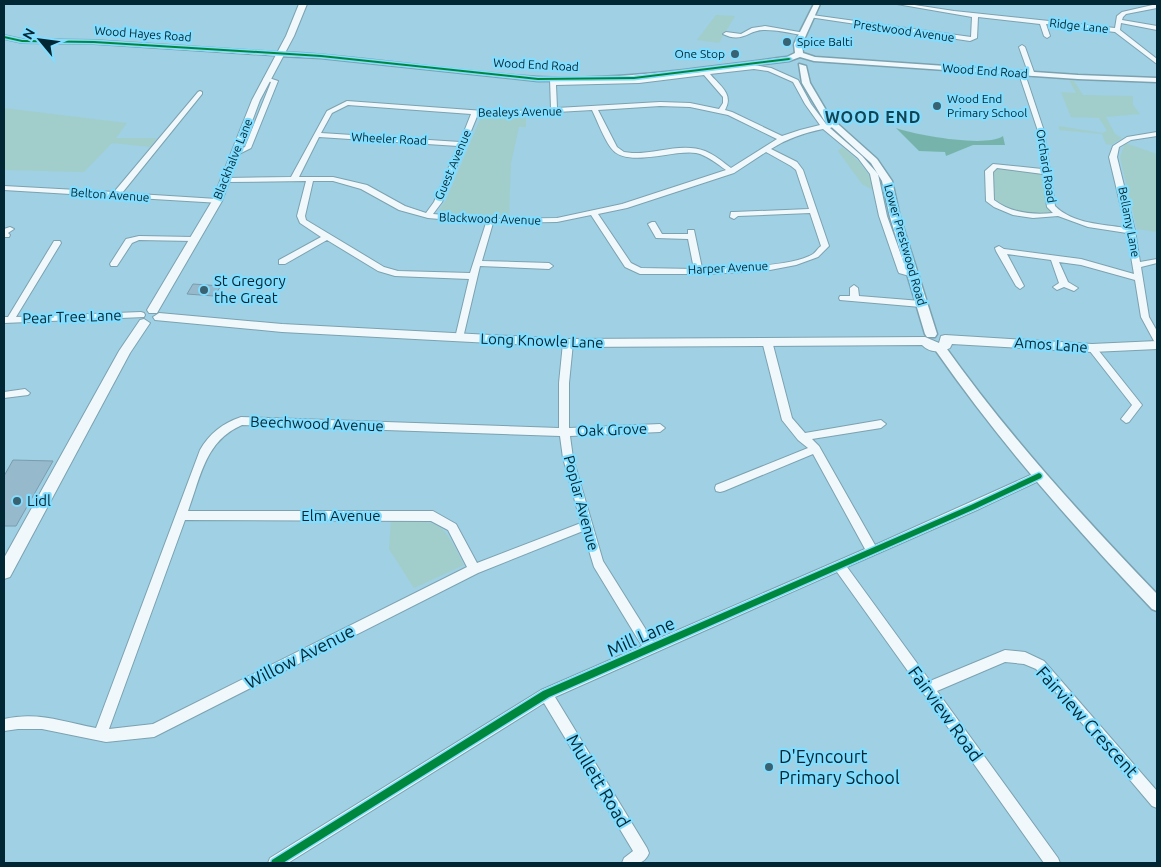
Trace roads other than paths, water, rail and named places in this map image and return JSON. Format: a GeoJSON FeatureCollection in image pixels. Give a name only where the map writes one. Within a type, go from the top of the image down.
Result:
{"type":"FeatureCollection","features":[{"type":"Feature","properties":{"kind":"main road","name":"Blackhalve Lane"},"geometry":{"type":"LineString","coordinates":[[156,313],[194,239],[217,201],[256,100],[303,4]]}},
{"type":"Feature","properties":{"kind":"main road"},"geometry":{"type":"LineString","coordinates":[[4,572],[142,319],[153,322],[156,313]]}},
{"type":"Feature","properties":{"kind":"main road","name":"Long Knowle Lane"},"geometry":{"type":"LineString","coordinates":[[156,313],[282,328],[568,343],[767,342],[928,337]]}},
{"type":"Feature","properties":{"kind":"main road"},"geometry":{"type":"LineString","coordinates":[[928,337],[932,347],[943,344]]}},
{"type":"Feature","properties":{"kind":"main road","name":"Amos Lane"},"geometry":{"type":"LineString","coordinates":[[943,344],[1092,348],[1157,345]]}},
{"type":"Feature","properties":{"kind":"street"},"geometry":{"type":"LineString","coordinates":[[799,54],[798,44],[817,4]]}},
{"type":"Feature","properties":{"kind":"street","name":"Ridge Lane"},"geometry":{"type":"LineString","coordinates":[[900,4],[1116,30]]}},
{"type":"Feature","properties":{"kind":"street"},"geometry":{"type":"LineString","coordinates":[[1157,6],[1130,11],[1120,16],[1116,30],[1157,62]]}},
{"type":"Feature","properties":{"kind":"street"},"geometry":{"type":"LineString","coordinates":[[1124,8],[1130,11]]}},
{"type":"Feature","properties":{"kind":"street","name":"Prestwood Avenue"},"geometry":{"type":"LineString","coordinates":[[812,17],[970,39],[974,38],[973,13]]}},
{"type":"Feature","properties":{"kind":"street"},"geometry":{"type":"LineString","coordinates":[[1118,20],[1157,28]]}},
{"type":"Feature","properties":{"kind":"street","name":"Ridge Lane"},"geometry":{"type":"LineString","coordinates":[[1042,22],[1047,36]]}},
{"type":"Feature","properties":{"kind":"street"},"geometry":{"type":"LineString","coordinates":[[726,34],[742,36],[752,30],[762,28],[802,33]]}},
{"type":"Feature","properties":{"kind":"street","name":"Wood Hayes Road"},"geometry":{"type":"LineString","coordinates":[[4,37],[22,41],[94,42],[280,54]]}},
{"type":"Feature","properties":{"kind":"street"},"geometry":{"type":"LineString","coordinates":[[1022,47],[1032,75]]}},
{"type":"Feature","properties":{"kind":"street","name":"Wood End Road"},"geometry":{"type":"LineString","coordinates":[[280,54],[321,56],[554,81],[634,78],[705,72],[789,59],[799,54],[814,59],[1032,75],[1157,80]]}},
{"type":"Feature","properties":{"kind":"street"},"geometry":{"type":"LineString","coordinates":[[789,59],[793,64],[802,66],[812,64],[814,59]]}},
{"type":"Feature","properties":{"kind":"street","name":"Lower Prestwood Road"},"geometry":{"type":"LineString","coordinates":[[802,66],[806,83],[829,126],[867,155],[884,174],[890,188],[895,217],[913,274],[928,337]]}},
{"type":"Feature","properties":{"kind":"street"},"geometry":{"type":"LineString","coordinates":[[705,72],[759,67],[790,77],[798,83],[808,104],[829,126]]}},
{"type":"Feature","properties":{"kind":"street"},"geometry":{"type":"LineString","coordinates":[[705,72],[726,97],[726,103],[722,110]]}},
{"type":"Feature","properties":{"kind":"street","name":"Orchard Road"},"geometry":{"type":"LineString","coordinates":[[1022,74],[1041,131],[1051,207],[1059,214],[1072,220],[1131,231]]}},
{"type":"Feature","properties":{"kind":"street"},"geometry":{"type":"LineString","coordinates":[[554,81],[554,112]]}},
{"type":"Feature","properties":{"kind":"street"},"geometry":{"type":"LineString","coordinates":[[116,195],[200,93]]}},
{"type":"Feature","properties":{"kind":"street","name":"Bealeys Avenue"},"geometry":{"type":"LineString","coordinates":[[294,179],[329,112],[347,103],[475,113],[554,112],[675,104],[722,110],[746,119],[782,139]]}},
{"type":"Feature","properties":{"kind":"street"},"geometry":{"type":"LineString","coordinates":[[594,108],[614,148],[620,152],[638,155],[693,150],[706,154],[731,171]]}},
{"type":"Feature","properties":{"kind":"street","name":"Guest Avenue"},"geometry":{"type":"LineString","coordinates":[[428,216],[438,202],[475,113]]}},
{"type":"Feature","properties":{"kind":"street","name":"Blackwood Avenue"},"geometry":{"type":"LineString","coordinates":[[226,180],[310,178],[341,180],[359,185],[401,207],[428,216],[490,221],[557,220],[624,206],[731,171],[782,139],[829,126]]}},
{"type":"Feature","properties":{"kind":"street","name":"Bellamy Lane"},"geometry":{"type":"LineString","coordinates":[[1157,134],[1129,138],[1116,146],[1113,157],[1138,265],[1138,278],[1145,317],[1157,340]]}},
{"type":"Feature","properties":{"kind":"street","name":"Wheeler Road"},"geometry":{"type":"LineString","coordinates":[[316,135],[463,144]]}},
{"type":"Feature","properties":{"kind":"street","name":"Harper Avenue"},"geometry":{"type":"LineString","coordinates":[[593,212],[628,265],[640,271],[746,270],[811,260],[823,251],[825,246],[799,170],[794,164],[766,149]]}},
{"type":"Feature","properties":{"kind":"street"},"geometry":{"type":"LineString","coordinates":[[1046,172],[996,166],[991,168],[989,170],[990,202],[998,208],[1035,215],[1048,217],[1059,214]]}},
{"type":"Feature","properties":{"kind":"street"},"geometry":{"type":"LineString","coordinates":[[310,178],[301,216],[303,221],[327,237],[381,269],[398,274],[474,276]]}},
{"type":"Feature","properties":{"kind":"street","name":"Belton Avenue"},"geometry":{"type":"LineString","coordinates":[[4,188],[217,201]]}},
{"type":"Feature","properties":{"kind":"street"},"geometry":{"type":"LineString","coordinates":[[734,217],[734,214],[814,211]]}},
{"type":"Feature","properties":{"kind":"street"},"geometry":{"type":"LineString","coordinates":[[459,338],[477,263],[490,221]]}},
{"type":"Feature","properties":{"kind":"street"},"geometry":{"type":"LineString","coordinates":[[652,224],[659,236],[692,234],[698,270]]}},
{"type":"Feature","properties":{"kind":"street"},"geometry":{"type":"LineString","coordinates":[[282,262],[327,237]]}},
{"type":"Feature","properties":{"kind":"street"},"geometry":{"type":"LineString","coordinates":[[114,264],[129,241],[138,238],[194,239]]}},
{"type":"Feature","properties":{"kind":"street"},"geometry":{"type":"LineString","coordinates":[[7,320],[57,243]]}},
{"type":"Feature","properties":{"kind":"street"},"geometry":{"type":"LineString","coordinates":[[1021,286],[999,248],[1081,262],[1138,278]]}},
{"type":"Feature","properties":{"kind":"street"},"geometry":{"type":"LineString","coordinates":[[1054,258],[1060,285],[1074,288]]}},
{"type":"Feature","properties":{"kind":"street"},"geometry":{"type":"LineString","coordinates":[[1138,265],[1157,261]]}},
{"type":"Feature","properties":{"kind":"street"},"geometry":{"type":"LineString","coordinates":[[477,263],[551,265]]}},
{"type":"Feature","properties":{"kind":"street"},"geometry":{"type":"LineString","coordinates":[[854,288],[855,299]]}},
{"type":"Feature","properties":{"kind":"street"},"geometry":{"type":"LineString","coordinates":[[843,298],[921,304]]}},
{"type":"Feature","properties":{"kind":"street","name":"Pear Tree Lane"},"geometry":{"type":"LineString","coordinates":[[7,320],[142,319]]}},
{"type":"Feature","properties":{"kind":"street"},"geometry":{"type":"LineString","coordinates":[[767,342],[787,420],[815,449],[872,551]]}},
{"type":"Feature","properties":{"kind":"street","name":"Poplar Avenue"},"geometry":{"type":"LineString","coordinates":[[568,343],[564,383],[564,432],[568,458],[598,563],[651,649]]}},
{"type":"Feature","properties":{"kind":"street"},"geometry":{"type":"LineString","coordinates":[[943,344],[978,402],[1039,476],[1114,560],[1157,604]]}},
{"type":"Feature","properties":{"kind":"street"},"geometry":{"type":"LineString","coordinates":[[1092,348],[1136,405],[1126,419]]}},
{"type":"Feature","properties":{"kind":"street"},"geometry":{"type":"LineString","coordinates":[[4,395],[25,393]]}},
{"type":"Feature","properties":{"kind":"street","name":"Beechwood Avenue"},"geometry":{"type":"LineString","coordinates":[[100,735],[205,450],[212,439],[225,428],[242,421],[564,432]]}},
{"type":"Feature","properties":{"kind":"street"},"geometry":{"type":"LineString","coordinates":[[802,437],[882,424]]}},
{"type":"Feature","properties":{"kind":"street","name":"Oak Grove"},"geometry":{"type":"LineString","coordinates":[[564,432],[660,428]]}},
{"type":"Feature","properties":{"kind":"street"},"geometry":{"type":"LineString","coordinates":[[720,488],[815,449]]}},
{"type":"Feature","properties":{"kind":"street","name":"Mill Lane"},"geometry":{"type":"LineString","coordinates":[[275,863],[546,694],[973,507],[1039,476]]}},
{"type":"Feature","properties":{"kind":"street","name":"Elm Avenue"},"geometry":{"type":"LineString","coordinates":[[180,515],[433,516],[452,527],[474,569]]}},
{"type":"Feature","properties":{"kind":"street","name":"Willow Avenue"},"geometry":{"type":"LineString","coordinates":[[4,725],[20,721],[37,720],[100,735],[154,730],[474,569],[587,525]]}},
{"type":"Feature","properties":{"kind":"street","name":"Fairview Road"},"geometry":{"type":"LineString","coordinates":[[839,565],[926,689],[1053,863]]}},
{"type":"Feature","properties":{"kind":"street","name":"Fairview Crescent"},"geometry":{"type":"LineString","coordinates":[[926,689],[1005,656],[1025,658],[1040,665],[1157,801]]}},
{"type":"Feature","properties":{"kind":"street","name":"Mullett Road"},"geometry":{"type":"LineString","coordinates":[[546,694],[642,853],[629,863]]}},
{"type":"Feature","properties":{"kind":"place","name":"Spice Balti"},"geometry":{"type":"Point","coordinates":[787,42]}},
{"type":"Feature","properties":{"kind":"place","name":"One Stop"},"geometry":{"type":"Point","coordinates":[735,54]}},
{"type":"Feature","properties":{"kind":"place","name":"Wood End Primary School"},"geometry":{"type":"Point","coordinates":[937,106]}},
{"type":"Feature","properties":{"kind":"place","name":"St Gregory the Great"},"geometry":{"type":"Point","coordinates":[204,290]}},
{"type":"Feature","properties":{"kind":"place","name":"Lidl"},"geometry":{"type":"Point","coordinates":[17,501]}},
{"type":"Feature","properties":{"kind":"place","name":"D'Eyncourt Primary School"},"geometry":{"type":"Point","coordinates":[769,767]}},
{"type":"Feature","properties":{"kind":"district","name":"WOOD END"},"geometry":{"type":"Point","coordinates":[873,117]}}]}
